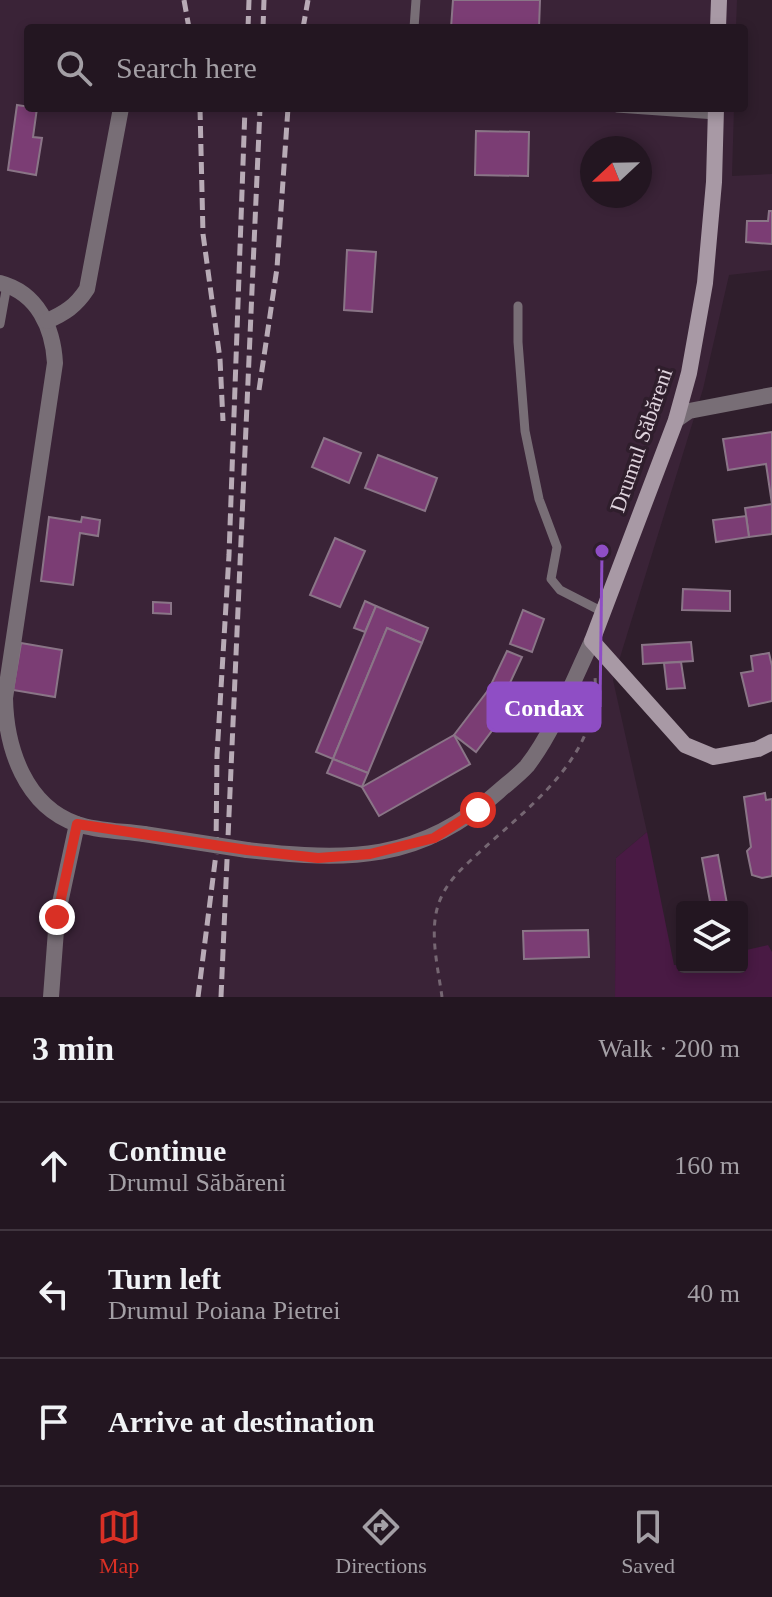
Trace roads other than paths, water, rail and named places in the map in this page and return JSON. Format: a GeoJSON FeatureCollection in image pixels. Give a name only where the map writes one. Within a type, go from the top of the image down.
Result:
{"type":"FeatureCollection","features":[{"type":"Feature","properties":{"kind":"main road"},"geometry":{"type":"LineString","coordinates":[[718,24],[719,0]]}},
{"type":"Feature","properties":{"kind":"main road","name":"Drumul Săbăreni"},"geometry":{"type":"LineString","coordinates":[[592,641],[676,420],[689,373],[705,283],[714,182],[716,112]]}},
{"type":"Feature","properties":{"kind":"main road"},"geometry":{"type":"LineString","coordinates":[[592,641],[685,745],[714,757],[758,749],[772,742]]}},
{"type":"Feature","properties":{"kind":"street"},"geometry":{"type":"LineString","coordinates":[[47,321],[79,303],[87,289],[120,112]]}},
{"type":"Feature","properties":{"kind":"street"},"geometry":{"type":"LineString","coordinates":[[4,284],[34,303],[47,321],[53,339],[55,363],[7,683],[5,718],[14,755],[34,793],[50,810],[77,824],[57,917],[51,997]]}},
{"type":"Feature","properties":{"kind":"street"},"geometry":{"type":"LineString","coordinates":[[676,420],[689,411],[772,395]]}},
{"type":"Feature","properties":{"kind":"street","name":"Drumul Săbăreni"},"geometry":{"type":"LineString","coordinates":[[77,824],[318,858],[370,854],[434,838],[478,810],[526,766],[555,719],[592,641]]}},
{"type":"Feature","properties":{"kind":"lane"},"geometry":{"type":"LineString","coordinates":[[414,24],[416,0]]}},
{"type":"Feature","properties":{"kind":"lane"},"geometry":{"type":"LineString","coordinates":[[0,324],[4,284]]}},
{"type":"Feature","properties":{"kind":"lane"},"geometry":{"type":"LineString","coordinates":[[518,306],[518,353],[525,431],[539,499],[557,547],[551,579],[560,590],[603,612]]}},
{"type":"Feature","properties":{"kind":"railway"},"geometry":{"type":"LineString","coordinates":[[184,0],[188,24]]}},
{"type":"Feature","properties":{"kind":"railway"},"geometry":{"type":"LineString","coordinates":[[248,24],[249,0]]}},
{"type":"Feature","properties":{"kind":"railway"},"geometry":{"type":"LineString","coordinates":[[263,24],[264,0]]}},
{"type":"Feature","properties":{"kind":"railway"},"geometry":{"type":"LineString","coordinates":[[304,24],[308,0]]}},
{"type":"Feature","properties":{"kind":"railway"},"geometry":{"type":"LineString","coordinates":[[200,112],[203,234],[220,359],[223,421]]}},
{"type":"Feature","properties":{"kind":"railway"},"geometry":{"type":"LineString","coordinates":[[216,849],[217,755],[229,555],[245,112]]}},
{"type":"Feature","properties":{"kind":"railway"},"geometry":{"type":"LineString","coordinates":[[221,997],[260,112]]}},
{"type":"Feature","properties":{"kind":"railway"},"geometry":{"type":"LineString","coordinates":[[259,390],[277,268],[288,112]]}},
{"type":"Feature","properties":{"kind":"railway"},"geometry":{"type":"LineString","coordinates":[[198,997],[216,854]]}},
{"type":"Feature","properties":{"kind":"place","name":"Condax"},"geometry":{"type":"Point","coordinates":[602,551]}}]}
